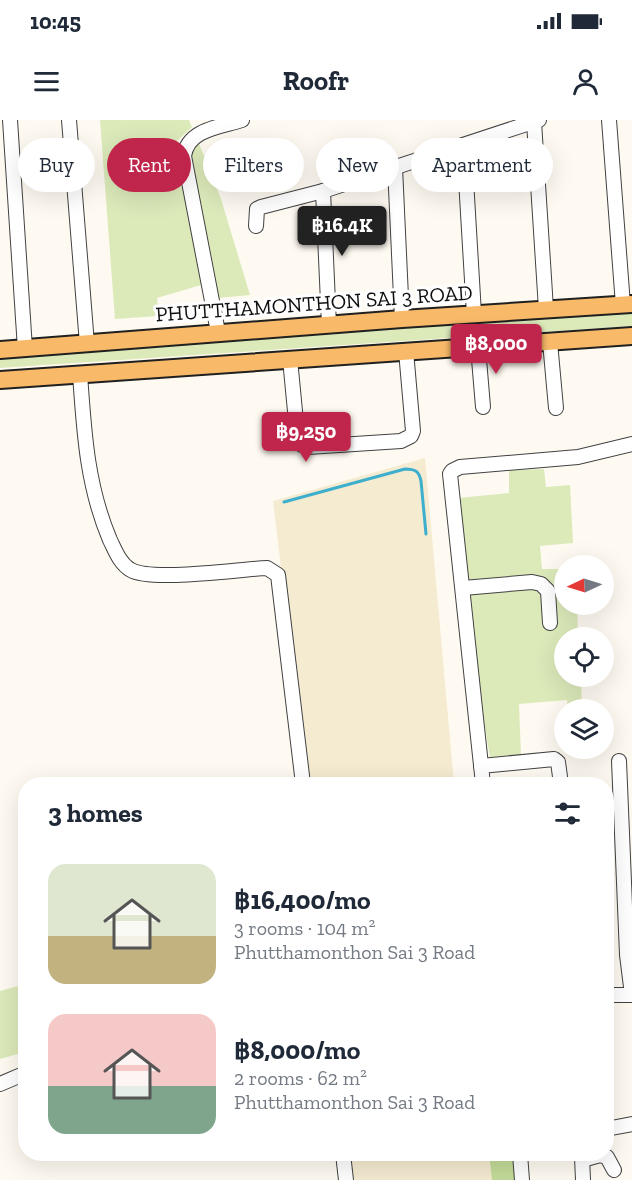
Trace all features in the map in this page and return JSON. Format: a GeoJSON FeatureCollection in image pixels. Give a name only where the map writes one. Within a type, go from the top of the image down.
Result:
{"type":"FeatureCollection","features":[{"type":"Feature","properties":{"kind":"main road","name":"PHUTTHAMONTHON SAI 3 ROAD"},"geometry":{"type":"LineString","coordinates":[[0,350],[218,332],[628,304]]}},
{"type":"Feature","properties":{"kind":"main road"},"geometry":{"type":"LineString","coordinates":[[2,383],[80,374],[632,336]]}},
{"type":"Feature","properties":{"kind":"street"},"geometry":{"type":"LineString","coordinates":[[10,120],[25,349]]}},
{"type":"Feature","properties":{"kind":"street"},"geometry":{"type":"LineString","coordinates":[[69,120],[87,344]]}},
{"type":"Feature","properties":{"kind":"street"},"geometry":{"type":"LineString","coordinates":[[218,332],[184,156],[186,146],[196,135],[242,120]]}},
{"type":"Feature","properties":{"kind":"street"},"geometry":{"type":"LineString","coordinates":[[609,120],[628,304]]}},
{"type":"Feature","properties":{"kind":"street"},"geometry":{"type":"LineString","coordinates":[[487,138],[537,121],[546,309]]}},
{"type":"Feature","properties":{"kind":"street"},"geometry":{"type":"LineString","coordinates":[[256,226],[257,210],[261,207],[319,192]]}},
{"type":"Feature","properties":{"kind":"street"},"geometry":{"type":"LineString","coordinates":[[323,192],[329,325]]}},
{"type":"Feature","properties":{"kind":"street"},"geometry":{"type":"LineString","coordinates":[[396,192],[402,319]]}},
{"type":"Feature","properties":{"kind":"street"},"geometry":{"type":"LineString","coordinates":[[467,192],[474,314]]}},
{"type":"Feature","properties":{"kind":"street"},"geometry":{"type":"LineString","coordinates":[[550,342],[556,408]]}},
{"type":"Feature","properties":{"kind":"street"},"geometry":{"type":"LineString","coordinates":[[478,347],[483,406]]}},
{"type":"Feature","properties":{"kind":"street"},"geometry":{"type":"LineString","coordinates":[[290,359],[297,432],[302,445],[401,441],[411,436],[413,431],[406,351]]}},
{"type":"Feature","properties":{"kind":"street"},"geometry":{"type":"LineString","coordinates":[[80,374],[90,481],[97,510],[120,559],[130,570],[153,575],[267,568],[278,575],[302,777]]}},
{"type":"Feature","properties":{"kind":"street"},"geometry":{"type":"LineString","coordinates":[[482,777],[463,588],[449,480],[452,471],[460,467],[578,457],[632,444]]}},
{"type":"Feature","properties":{"kind":"street"},"geometry":{"type":"LineString","coordinates":[[463,588],[532,582],[542,584],[548,591],[550,622]]}},
{"type":"Feature","properties":{"kind":"street"},"geometry":{"type":"LineString","coordinates":[[481,766],[554,759],[560,770],[560,777]]}},
{"type":"Feature","properties":{"kind":"street"},"geometry":{"type":"LineString","coordinates":[[614,995],[632,995],[627,955],[629,889],[619,761]]}},
{"type":"Feature","properties":{"kind":"street"},"geometry":{"type":"LineString","coordinates":[[0,1084],[18,1076]]}},
{"type":"Feature","properties":{"kind":"street"},"geometry":{"type":"LineString","coordinates":[[614,1127],[632,1124]]}},
{"type":"Feature","properties":{"kind":"street"},"geometry":{"type":"LineString","coordinates":[[344,1161],[346,1180]]}},
{"type":"Feature","properties":{"kind":"street"},"geometry":{"type":"LineString","coordinates":[[521,1161],[522,1180]]}},
{"type":"Feature","properties":{"kind":"street"},"geometry":{"type":"LineString","coordinates":[[582,1161],[583,1180]]}},
{"type":"Feature","properties":{"kind":"street"},"geometry":{"type":"LineString","coordinates":[[609,1161],[615,1170]]}},
{"type":"Feature","properties":{"kind":"shaded area"},"geometry":{"type":"Polygon","coordinates":[[[425,458],[453,777],[306,777],[273,501],[425,458]]]}},
{"type":"Feature","properties":{"kind":"shaded area"},"geometry":{"type":"Polygon","coordinates":[[[351,1161],[490,1161],[492,1180],[354,1180],[351,1161]]]}},
{"type":"Feature","properties":{"kind":"green space"},"geometry":{"type":"Polygon","coordinates":[[[100,120],[189,120],[192,127],[180,138],[107,138],[107,192],[185,192],[201,285],[157,298],[159,316],[115,319],[100,120]]]}},
{"type":"Feature","properties":{"kind":"green space"},"geometry":{"type":"Polygon","coordinates":[[[198,141],[203,154],[203,192],[218,192],[250,295],[219,298],[191,167],[191,149],[198,141]]]}},
{"type":"Feature","properties":{"kind":"green space"},"geometry":{"type":"Polygon","coordinates":[[[632,310],[632,326],[0,368],[0,354],[632,310]]]}},
{"type":"Feature","properties":{"kind":"green space"},"geometry":{"type":"Polygon","coordinates":[[[544,469],[546,487],[570,485],[573,543],[540,546],[542,569],[554,569],[554,615],[577,615],[578,627],[554,627],[554,687],[581,687],[582,699],[554,699],[554,701],[519,704],[521,755],[490,758],[481,703],[458,498],[509,493],[509,470],[544,469]]]}},
{"type":"Feature","properties":{"kind":"green space"},"geometry":{"type":"Polygon","coordinates":[[[18,986],[18,1054],[0,1059],[0,991],[18,986]]]}},
{"type":"Feature","properties":{"kind":"green space"},"geometry":{"type":"Polygon","coordinates":[[[490,1161],[516,1161],[517,1180],[492,1180],[490,1161]]]}},
{"type":"Feature","properties":{"kind":"waterway"},"geometry":{"type":"LineString","coordinates":[[284,502],[411,469],[418,473],[421,481],[426,534]]}}]}
